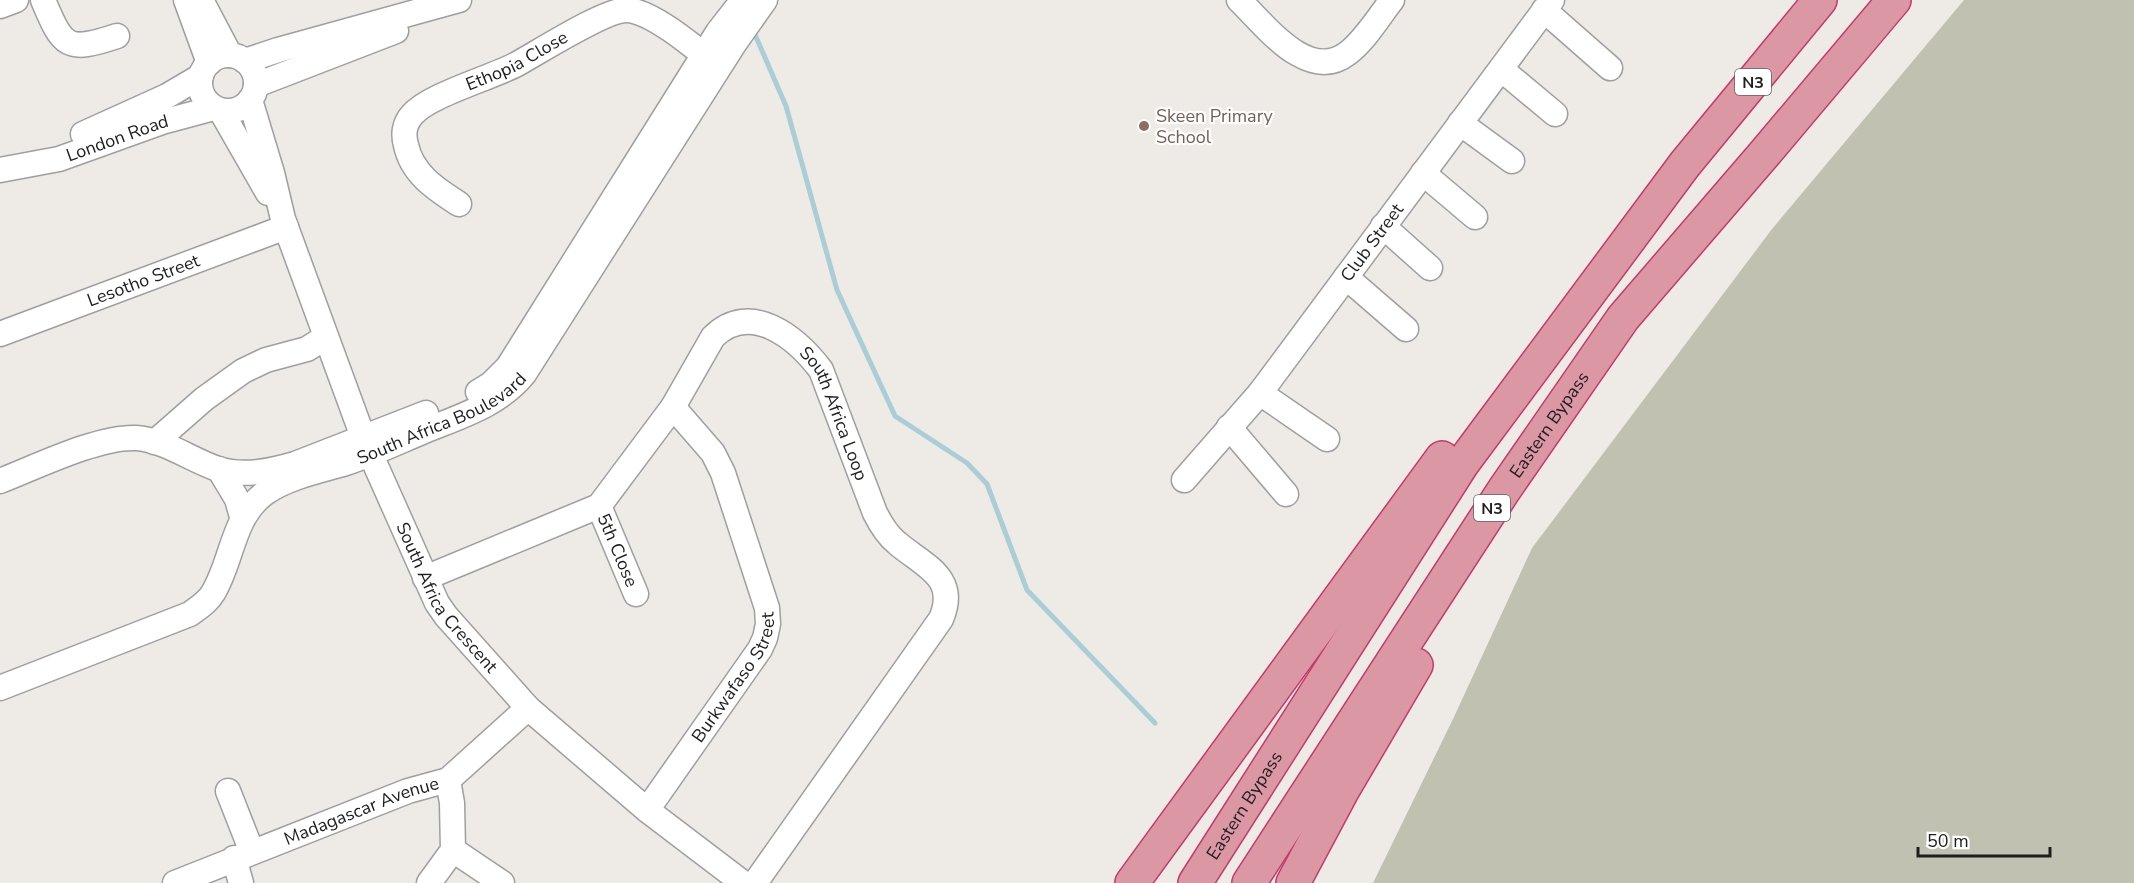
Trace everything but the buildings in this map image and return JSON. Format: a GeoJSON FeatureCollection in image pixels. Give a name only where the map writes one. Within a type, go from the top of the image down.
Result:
{"type":"FeatureCollection","features":[{"type":"Feature","properties":{"kind":"highway","name":"Eastern Bypass"},"geometry":{"type":"LineString","coordinates":[[1195,883],[1462,464],[1685,164],[1820,0]]}},
{"type":"Feature","properties":{"kind":"highway","name":"Eastern Bypass"},"geometry":{"type":"LineString","coordinates":[[1249,883],[1504,490],[1623,318],[1894,0]]}},
{"type":"Feature","properties":{"kind":"highway"},"geometry":{"type":"LineString","coordinates":[[1293,883],[1398,694],[1466,584],[1765,153]]}},
{"type":"Feature","properties":{"kind":"highway"},"geometry":{"type":"LineString","coordinates":[[1132,883],[1534,331],[1615,231],[1685,164]]}},
{"type":"Feature","properties":{"kind":"street"},"geometry":{"type":"LineString","coordinates":[[0,6],[16,0]]}},
{"type":"Feature","properties":{"kind":"street"},"geometry":{"type":"LineString","coordinates":[[43,0],[53,24],[69,44],[92,45],[117,36]]}},
{"type":"Feature","properties":{"kind":"street"},"geometry":{"type":"LineString","coordinates":[[186,0],[221,64]]}},
{"type":"Feature","properties":{"kind":"street"},"geometry":{"type":"LineString","coordinates":[[201,0],[221,64],[202,94],[207,102],[218,109],[237,110],[253,93],[419,21],[459,0]]}},
{"type":"Feature","properties":{"kind":"street","name":"London Road"},"geometry":{"type":"LineString","coordinates":[[10,168],[136,111],[221,64],[459,0]]}},
{"type":"Feature","properties":{"kind":"street","name":"South Africa Boulevard"},"geometry":{"type":"LineString","coordinates":[[715,62],[718,32],[742,0]]}},
{"type":"Feature","properties":{"kind":"street","name":"South Africa Boulevard"},"geometry":{"type":"LineString","coordinates":[[0,688],[190,614],[212,595],[242,518],[259,498],[281,484],[367,446],[473,394],[500,376],[715,62],[765,0]]}},
{"type":"Feature","properties":{"kind":"street"},"geometry":{"type":"LineString","coordinates":[[1239,0],[1294,53],[1312,62],[1337,60],[1347,54],[1357,45],[1392,0]]}},
{"type":"Feature","properties":{"kind":"street"},"geometry":{"type":"LineString","coordinates":[[1548,5],[1610,68]]}},
{"type":"Feature","properties":{"kind":"street","name":"Club Street"},"geometry":{"type":"LineString","coordinates":[[1184,480],[1260,393],[1548,5]]}},
{"type":"Feature","properties":{"kind":"street","name":"Ethopia Close"},"geometry":{"type":"LineString","coordinates":[[459,204],[424,180],[408,154],[405,126],[411,116],[428,103],[515,65],[597,19],[626,9],[648,16],[715,62]]}},
{"type":"Feature","properties":{"kind":"street"},"geometry":{"type":"LineString","coordinates":[[221,64],[251,68],[253,93]]}},
{"type":"Feature","properties":{"kind":"street"},"geometry":{"type":"LineString","coordinates":[[1501,69],[1555,114]]}},
{"type":"Feature","properties":{"kind":"street","name":"South Africa Crescent"},"geometry":{"type":"LineString","coordinates":[[253,93],[284,223],[367,446],[425,578],[446,616],[528,708],[647,810],[743,883]]}},
{"type":"Feature","properties":{"kind":"street","name":"London Road"},"geometry":{"type":"LineString","coordinates":[[10,168],[59,159],[177,117],[218,109]]}},
{"type":"Feature","properties":{"kind":"street","name":"South Africa Crescent"},"geometry":{"type":"LineString","coordinates":[[218,109],[284,223]]}},
{"type":"Feature","properties":{"kind":"street"},"geometry":{"type":"LineString","coordinates":[[1460,123],[1512,161]]}},
{"type":"Feature","properties":{"kind":"street"},"geometry":{"type":"LineString","coordinates":[[1423,173],[1475,217]]}},
{"type":"Feature","properties":{"kind":"street","name":"Lesotho Street"},"geometry":{"type":"LineString","coordinates":[[0,334],[284,223]]}},
{"type":"Feature","properties":{"kind":"street"},"geometry":{"type":"LineString","coordinates":[[1383,226],[1430,268]]}},
{"type":"Feature","properties":{"kind":"street"},"geometry":{"type":"LineString","coordinates":[[1346,277],[1406,329]]}},
{"type":"Feature","properties":{"kind":"street","name":"South Africa Loop"},"geometry":{"type":"LineString","coordinates":[[599,506],[673,407],[713,337],[731,323],[747,320],[763,323],[789,338],[810,356],[821,370],[883,529],[895,542],[936,573],[944,583],[947,595],[941,619],[755,883]]}},
{"type":"Feature","properties":{"kind":"street"},"geometry":{"type":"LineString","coordinates":[[155,442],[204,399],[243,370],[266,360],[307,349],[326,336]]}},
{"type":"Feature","properties":{"kind":"street"},"geometry":{"type":"LineString","coordinates":[[1260,393],[1327,439]]}},
{"type":"Feature","properties":{"kind":"street","name":"Burkwafaso Street"},"geometry":{"type":"LineString","coordinates":[[647,810],[760,649],[768,624],[764,594],[723,473],[713,453],[673,407]]}},
{"type":"Feature","properties":{"kind":"street"},"geometry":{"type":"LineString","coordinates":[[1229,427],[1286,494]]}},
{"type":"Feature","properties":{"kind":"street","name":"South Africa Boulevard"},"geometry":{"type":"LineString","coordinates":[[0,481],[104,441],[122,438],[138,438],[155,442],[219,469],[247,472],[274,470],[367,446]]}},
{"type":"Feature","properties":{"kind":"street"},"geometry":{"type":"LineString","coordinates":[[219,469],[237,499],[242,518]]}},
{"type":"Feature","properties":{"kind":"street"},"geometry":{"type":"LineString","coordinates":[[425,578],[599,506]]}},
{"type":"Feature","properties":{"kind":"street","name":"5th Close"},"geometry":{"type":"LineString","coordinates":[[599,506],[636,594]]}},
{"type":"Feature","properties":{"kind":"street","name":"Madagascar Avenue"},"geometry":{"type":"LineString","coordinates":[[175,883],[408,790],[448,780],[528,708]]}},
{"type":"Feature","properties":{"kind":"street"},"geometry":{"type":"LineString","coordinates":[[429,883],[453,850],[452,803],[448,780]]}},
{"type":"Feature","properties":{"kind":"street"},"geometry":{"type":"LineString","coordinates":[[228,790],[243,855],[241,883]]}},
{"type":"Feature","properties":{"kind":"street"},"geometry":{"type":"LineString","coordinates":[[453,850],[502,883]]}},
{"type":"Feature","properties":{"kind":"shaded area"},"geometry":{"type":"Polygon","coordinates":[[[1964,0],[2134,0],[2134,883],[1373,883],[1453,719],[1532,548],[1772,229],[1964,0]]]}},
{"type":"Feature","properties":{"kind":"waterway"},"geometry":{"type":"LineString","coordinates":[[753,30],[786,106],[837,290],[895,416],[967,463],[987,484],[1027,590],[1155,723]]}},
{"type":"Feature","properties":{"kind":"place","name":"Skeen Primary School"},"geometry":{"type":"Point","coordinates":[1144,126]}}]}
